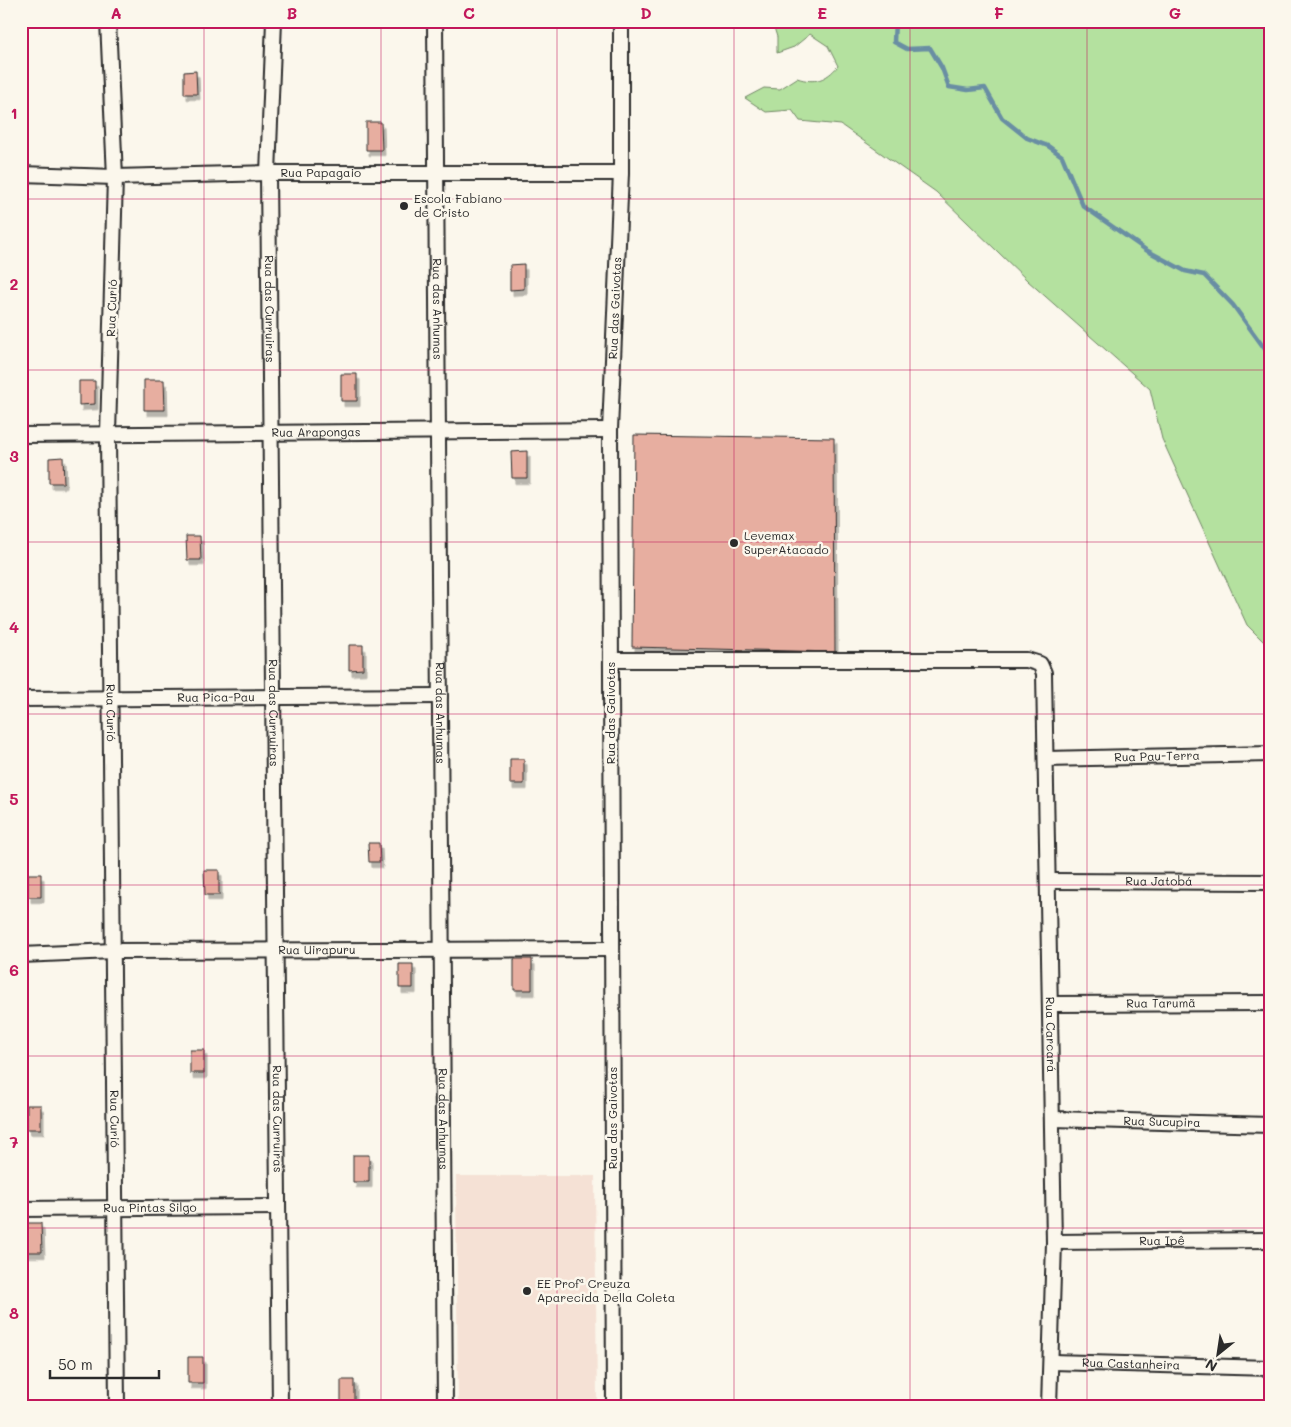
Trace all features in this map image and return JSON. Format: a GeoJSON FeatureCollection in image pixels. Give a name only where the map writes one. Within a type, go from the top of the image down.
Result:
{"type":"FeatureCollection","features":[{"type":"Feature","properties":{"kind":"street","name":"Rua Curió"},"geometry":{"type":"LineString","coordinates":[[108,21],[115,177],[108,434],[117,1406]]}},
{"type":"Feature","properties":{"kind":"street","name":"Rua das Curruiras"},"geometry":{"type":"LineString","coordinates":[[274,21],[268,174],[280,1406]]}},
{"type":"Feature","properties":{"kind":"street","name":"Rua das Anhumas"},"geometry":{"type":"LineString","coordinates":[[436,21],[445,1406]]}},
{"type":"Feature","properties":{"kind":"street","name":"Rua das Gaivotas"},"geometry":{"type":"LineString","coordinates":[[614,1406],[610,430],[621,173],[621,21]]}},
{"type":"Feature","properties":{"kind":"street","name":"Rua Papagaio"},"geometry":{"type":"LineString","coordinates":[[21,174],[115,177],[268,174],[621,173]]}},
{"type":"Feature","properties":{"kind":"street","name":"Rua Arapongas"},"geometry":{"type":"LineString","coordinates":[[21,435],[610,430]]}},
{"type":"Feature","properties":{"kind":"street","name":"Rua Carcará"},"geometry":{"type":"LineString","coordinates":[[611,660],[1028,660],[1040,664],[1044,673],[1052,1004],[1054,1242],[1052,1362],[1049,1406]]}},
{"type":"Feature","properties":{"kind":"street","name":"Rua Pica-Pau"},"geometry":{"type":"LineString","coordinates":[[21,699],[440,696]]}},
{"type":"Feature","properties":{"kind":"street","name":"Rua Pau-Terra"},"geometry":{"type":"LineString","coordinates":[[1046,759],[1270,754]]}},
{"type":"Feature","properties":{"kind":"street","name":"Rua Jatobá"},"geometry":{"type":"LineString","coordinates":[[1048,881],[1270,882]]}},
{"type":"Feature","properties":{"kind":"street","name":"Rua Uirapuru"},"geometry":{"type":"LineString","coordinates":[[21,954],[113,951],[612,949]]}},
{"type":"Feature","properties":{"kind":"street","name":"Rua Tarumã"},"geometry":{"type":"LineString","coordinates":[[1052,1004],[1270,1003]]}},
{"type":"Feature","properties":{"kind":"street","name":"Rua Sucupira"},"geometry":{"type":"LineString","coordinates":[[1053,1119],[1270,1125]]}},
{"type":"Feature","properties":{"kind":"street","name":"Rua Pintas Silgo"},"geometry":{"type":"LineString","coordinates":[[21,1209],[278,1207]]}},
{"type":"Feature","properties":{"kind":"street","name":"Rua Ipê"},"geometry":{"type":"LineString","coordinates":[[1054,1242],[1270,1240]]}},
{"type":"Feature","properties":{"kind":"street","name":"Rua Castanheira"},"geometry":{"type":"LineString","coordinates":[[1052,1362],[1270,1368]]}},
{"type":"Feature","properties":{"kind":"shaded area","name":"EE Profª Creuza Aparecida Della Coleta"},"geometry":{"type":"Polygon","coordinates":[[[456,1176],[595,1176],[597,1406],[458,1406],[456,1176]]]}},
{"type":"Feature","properties":{"kind":"green space"},"geometry":{"type":"Polygon","coordinates":[[[772,21],[1259,21],[1270,32],[1270,648],[1247,625],[1162,439],[1150,389],[1028,281],[936,192],[841,125],[800,121],[792,110],[766,112],[745,98],[764,88],[780,89],[797,78],[809,81],[820,80],[829,75],[838,66],[828,46],[810,34],[794,47],[777,53],[777,37],[772,21]]]}},
{"type":"Feature","properties":{"kind":"building"},"geometry":{"type":"Polygon","coordinates":[[[196,71],[197,94],[184,94],[184,72],[196,71]]]}},
{"type":"Feature","properties":{"kind":"building"},"geometry":{"type":"Polygon","coordinates":[[[366,122],[381,122],[382,150],[366,150],[366,122]]]}},
{"type":"Feature","properties":{"kind":"building"},"geometry":{"type":"Polygon","coordinates":[[[524,264],[524,289],[510,290],[510,265],[524,264]]]}},
{"type":"Feature","properties":{"kind":"building"},"geometry":{"type":"Polygon","coordinates":[[[341,374],[357,374],[357,401],[341,401],[341,374]]]}},
{"type":"Feature","properties":{"kind":"building"},"geometry":{"type":"Polygon","coordinates":[[[144,380],[164,380],[165,410],[144,410],[144,380]]]}},
{"type":"Feature","properties":{"kind":"building"},"geometry":{"type":"Polygon","coordinates":[[[79,381],[95,381],[95,404],[79,405],[79,381]]]}},
{"type":"Feature","properties":{"kind":"building","name":"Levemax SuperAtacado"},"geometry":{"type":"Polygon","coordinates":[[[634,435],[834,438],[835,652],[632,647],[634,435]]]}},
{"type":"Feature","properties":{"kind":"building"},"geometry":{"type":"Polygon","coordinates":[[[527,451],[527,478],[512,478],[511,452],[527,451]]]}},
{"type":"Feature","properties":{"kind":"building"},"geometry":{"type":"Polygon","coordinates":[[[63,457],[64,483],[49,483],[49,458],[63,457]]]}},
{"type":"Feature","properties":{"kind":"building"},"geometry":{"type":"Polygon","coordinates":[[[186,536],[200,536],[201,560],[187,560],[186,536]]]}},
{"type":"Feature","properties":{"kind":"building"},"geometry":{"type":"Polygon","coordinates":[[[349,645],[363,645],[363,669],[349,670],[349,645]]]}},
{"type":"Feature","properties":{"kind":"building"},"geometry":{"type":"Polygon","coordinates":[[[510,759],[524,759],[524,784],[510,784],[510,759]]]}},
{"type":"Feature","properties":{"kind":"building"},"geometry":{"type":"Polygon","coordinates":[[[368,843],[379,843],[380,862],[369,862],[368,843]]]}},
{"type":"Feature","properties":{"kind":"building"},"geometry":{"type":"Polygon","coordinates":[[[204,870],[219,870],[219,895],[205,895],[204,870]]]}},
{"type":"Feature","properties":{"kind":"building"},"geometry":{"type":"Polygon","coordinates":[[[28,874],[41,874],[41,897],[28,897],[28,874]]]}},
{"type":"Feature","properties":{"kind":"building"},"geometry":{"type":"Polygon","coordinates":[[[514,959],[532,959],[532,990],[514,990],[514,959]]]}},
{"type":"Feature","properties":{"kind":"building"},"geometry":{"type":"Polygon","coordinates":[[[399,964],[413,964],[413,988],[399,988],[399,964]]]}},
{"type":"Feature","properties":{"kind":"building"},"geometry":{"type":"Polygon","coordinates":[[[190,1050],[204,1050],[204,1073],[190,1073],[190,1050]]]}},
{"type":"Feature","properties":{"kind":"building"},"geometry":{"type":"Polygon","coordinates":[[[27,1105],[41,1105],[41,1129],[27,1129],[27,1105]]]}},
{"type":"Feature","properties":{"kind":"building"},"geometry":{"type":"Polygon","coordinates":[[[353,1155],[369,1155],[369,1182],[353,1182],[353,1155]]]}},
{"type":"Feature","properties":{"kind":"building"},"geometry":{"type":"Polygon","coordinates":[[[24,1223],[41,1223],[42,1252],[24,1252],[24,1223]]]}},
{"type":"Feature","properties":{"kind":"building"},"geometry":{"type":"Polygon","coordinates":[[[188,1357],[203,1357],[203,1383],[188,1383],[188,1357]]]}},
{"type":"Feature","properties":{"kind":"building"},"geometry":{"type":"Polygon","coordinates":[[[341,1380],[354,1380],[354,1402],[341,1402],[341,1380]]]}},
{"type":"Feature","properties":{"kind":"waterway"},"geometry":{"type":"LineString","coordinates":[[895,21],[894,42],[907,49],[930,48],[942,68],[949,87],[968,90],[985,88],[1002,118],[1027,138],[1048,146],[1062,156],[1083,206],[1146,250],[1185,271],[1204,275],[1233,305],[1270,356]]}},
{"type":"Feature","properties":{"kind":"place","name":"Escola Fabiano de Cristo"},"geometry":{"type":"Point","coordinates":[404,206]}},
{"type":"Feature","properties":{"kind":"place","name":"Levemax SuperAtacado"},"geometry":{"type":"Point","coordinates":[734,543]}},
{"type":"Feature","properties":{"kind":"place","name":"EE Profª Creuza Aparecida Della Coleta"},"geometry":{"type":"Point","coordinates":[527,1291]}}]}
